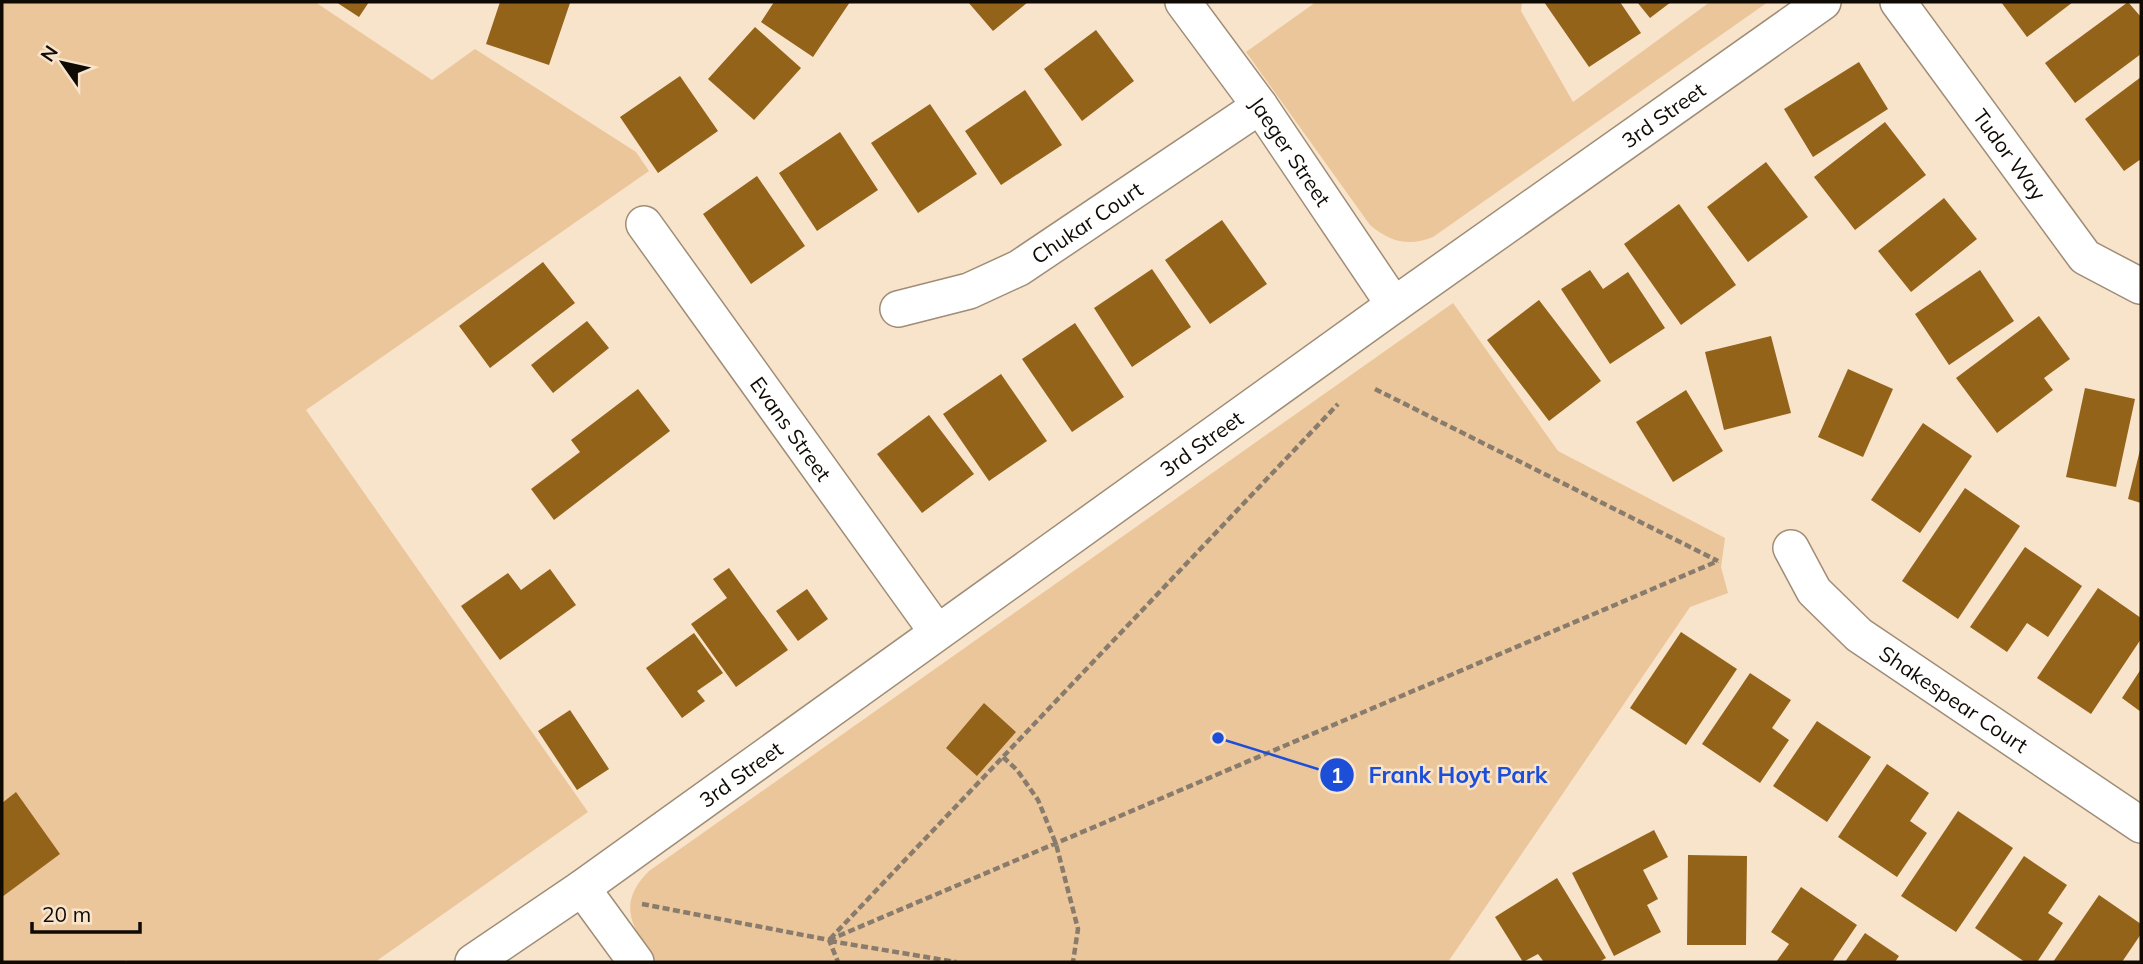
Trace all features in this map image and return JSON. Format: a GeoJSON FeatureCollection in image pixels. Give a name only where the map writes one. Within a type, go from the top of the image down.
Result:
{"type":"FeatureCollection","features":[{"type":"Feature","properties":{"kind":"street","name":"Jaeger Street"},"geometry":{"type":"LineString","coordinates":[[1183,2],[1259,106],[1394,305]]}},
{"type":"Feature","properties":{"kind":"street","name":"3rd Street"},"geometry":{"type":"LineString","coordinates":[[473,962],[582,888],[1394,305],[1823,2]]}},
{"type":"Feature","properties":{"kind":"street","name":"Tudor Way"},"geometry":{"type":"LineString","coordinates":[[1898,2],[2085,257],[2140,286]]}},
{"type":"Feature","properties":{"kind":"street","name":"Chukar Court"},"geometry":{"type":"LineString","coordinates":[[898,309],[969,290],[1019,268],[1259,106]]}},
{"type":"Feature","properties":{"kind":"street","name":"Evans Street"},"geometry":{"type":"LineString","coordinates":[[644,224],[937,632]]}},
{"type":"Feature","properties":{"kind":"street","name":"Shakespear Court"},"geometry":{"type":"LineString","coordinates":[[1791,548],[1815,592],[1859,635],[2141,825]]}},
{"type":"Feature","properties":{"kind":"street"},"geometry":{"type":"LineString","coordinates":[[582,888],[636,962]]}},
{"type":"Feature","properties":{"kind":"path"},"geometry":{"type":"LineString","coordinates":[[829,940],[1718,561],[1375,389]]}},
{"type":"Feature","properties":{"kind":"path"},"geometry":{"type":"LineString","coordinates":[[829,940],[1338,404]]}},
{"type":"Feature","properties":{"kind":"path"},"geometry":{"type":"LineString","coordinates":[[1003,757],[1017,770],[1038,800],[1056,844],[1078,929],[1073,962]]}},
{"type":"Feature","properties":{"kind":"path"},"geometry":{"type":"LineString","coordinates":[[642,904],[956,962]]}},
{"type":"Feature","properties":{"kind":"path"},"geometry":{"type":"LineString","coordinates":[[829,940],[838,962]]}},
{"type":"Feature","properties":{"kind":"shaded area"},"geometry":{"type":"Polygon","coordinates":[[[2,2],[315,2],[432,80],[475,49],[636,152],[649,171],[306,410],[588,812],[375,962],[2,962],[2,2]]]}},
{"type":"Feature","properties":{"kind":"shaded area"},"geometry":{"type":"Polygon","coordinates":[[[1316,2],[1522,2],[1521,11],[1573,102],[1710,2],[1768,2],[1433,237],[1408,242],[1392,239],[1370,225],[1246,52],[1316,2]]]}},
{"type":"Feature","properties":{"kind":"shaded area"},"geometry":{"type":"Polygon","coordinates":[[[1453,303],[1558,451],[1725,538],[1721,567],[1728,593],[1690,607],[1448,962],[657,962],[635,928],[630,906],[639,883],[649,871],[1453,303]]]}},
{"type":"Feature","properties":{"kind":"building"},"geometry":{"type":"Polygon","coordinates":[[[336,2],[369,2],[359,17],[336,2]]]}},
{"type":"Feature","properties":{"kind":"building"},"geometry":{"type":"Polygon","coordinates":[[[500,2],[570,3],[549,65],[486,44],[500,2]]]}},
{"type":"Feature","properties":{"kind":"building"},"geometry":{"type":"Polygon","coordinates":[[[774,2],[850,2],[813,57],[761,22],[774,2]]]}},
{"type":"Feature","properties":{"kind":"building"},"geometry":{"type":"Polygon","coordinates":[[[968,2],[1028,2],[993,31],[968,2]]]}},
{"type":"Feature","properties":{"kind":"building"},"geometry":{"type":"Polygon","coordinates":[[[1544,2],[1620,2],[1641,33],[1589,67],[1544,2]]]}},
{"type":"Feature","properties":{"kind":"building"},"geometry":{"type":"Polygon","coordinates":[[[1637,2],[1671,2],[1650,18],[1637,2]]]}},
{"type":"Feature","properties":{"kind":"building"},"geometry":{"type":"Polygon","coordinates":[[[2001,2],[2073,2],[2027,37],[2001,2]]]}},
{"type":"Feature","properties":{"kind":"building"},"geometry":{"type":"Polygon","coordinates":[[[2128,2],[2141,17],[2141,54],[2075,103],[2045,63],[2128,2]]]}},
{"type":"Feature","properties":{"kind":"building"},"geometry":{"type":"Polygon","coordinates":[[[755,27],[801,68],[754,120],[708,79],[755,27]]]}},
{"type":"Feature","properties":{"kind":"building"},"geometry":{"type":"Polygon","coordinates":[[[1096,30],[1134,81],[1082,121],[1044,69],[1096,30]]]}},
{"type":"Feature","properties":{"kind":"building"},"geometry":{"type":"Polygon","coordinates":[[[1859,62],[1888,109],[1813,157],[1784,109],[1859,62]]]}},
{"type":"Feature","properties":{"kind":"building"},"geometry":{"type":"Polygon","coordinates":[[[680,76],[718,131],[658,173],[620,117],[680,76]]]}},
{"type":"Feature","properties":{"kind":"building"},"geometry":{"type":"Polygon","coordinates":[[[2141,77],[2141,159],[2124,171],[2085,119],[2141,77]]]}},
{"type":"Feature","properties":{"kind":"building"},"geometry":{"type":"Polygon","coordinates":[[[1025,90],[1062,145],[1001,185],[965,131],[1025,90]]]}},
{"type":"Feature","properties":{"kind":"building"},"geometry":{"type":"Polygon","coordinates":[[[930,104],[977,174],[918,213],[871,143],[930,104]]]}},
{"type":"Feature","properties":{"kind":"building"},"geometry":{"type":"Polygon","coordinates":[[[1885,122],[1926,175],[1855,230],[1814,177],[1885,122]]]}},
{"type":"Feature","properties":{"kind":"building"},"geometry":{"type":"Polygon","coordinates":[[[840,132],[878,190],[817,231],[779,173],[840,132]]]}},
{"type":"Feature","properties":{"kind":"building"},"geometry":{"type":"Polygon","coordinates":[[[1766,162],[1808,217],[1748,262],[1707,207],[1766,162]]]}},
{"type":"Feature","properties":{"kind":"building"},"geometry":{"type":"Polygon","coordinates":[[[757,176],[805,246],[751,284],[703,214],[757,176]]]}},
{"type":"Feature","properties":{"kind":"building"},"geometry":{"type":"Polygon","coordinates":[[[1944,198],[1977,239],[1911,292],[1878,251],[1944,198]]]}},
{"type":"Feature","properties":{"kind":"building"},"geometry":{"type":"Polygon","coordinates":[[[1679,204],[1736,285],[1681,325],[1624,244],[1679,204]]]}},
{"type":"Feature","properties":{"kind":"building"},"geometry":{"type":"Polygon","coordinates":[[[1222,220],[1267,284],[1210,324],[1165,260],[1222,220]]]}},
{"type":"Feature","properties":{"kind":"building"},"geometry":{"type":"Polygon","coordinates":[[[543,262],[575,303],[490,368],[459,326],[543,262]]]}},
{"type":"Feature","properties":{"kind":"building"},"geometry":{"type":"Polygon","coordinates":[[[1152,269],[1191,327],[1132,367],[1094,308],[1152,269]]]}},
{"type":"Feature","properties":{"kind":"building"},"geometry":{"type":"Polygon","coordinates":[[[1590,270],[1603,289],[1628,272],[1665,328],[1610,364],[1561,289],[1590,270]]]}},
{"type":"Feature","properties":{"kind":"building"},"geometry":{"type":"Polygon","coordinates":[[[1980,270],[2014,321],[1949,365],[1915,314],[1980,270]]]}},
{"type":"Feature","properties":{"kind":"building"},"geometry":{"type":"Polygon","coordinates":[[[1539,300],[1601,381],[1549,421],[1487,340],[1539,300]]]}},
{"type":"Feature","properties":{"kind":"building"},"geometry":{"type":"Polygon","coordinates":[[[2039,316],[2070,359],[2044,378],[2053,390],[1997,433],[1956,378],[2039,316]]]}},
{"type":"Feature","properties":{"kind":"building"},"geometry":{"type":"Polygon","coordinates":[[[587,321],[609,348],[553,393],[531,365],[587,321]]]}},
{"type":"Feature","properties":{"kind":"building"},"geometry":{"type":"Polygon","coordinates":[[[1075,323],[1124,397],[1072,432],[1022,359],[1075,323]]]}},
{"type":"Feature","properties":{"kind":"building"},"geometry":{"type":"Polygon","coordinates":[[[1771,336],[1791,413],[1724,430],[1705,352],[1771,336]]]}},
{"type":"Feature","properties":{"kind":"building"},"geometry":{"type":"Polygon","coordinates":[[[1848,369],[1893,389],[1863,457],[1818,437],[1848,369]]]}},
{"type":"Feature","properties":{"kind":"building"},"geometry":{"type":"Polygon","coordinates":[[[1001,374],[1047,441],[989,481],[943,414],[1001,374]]]}},
{"type":"Feature","properties":{"kind":"building"},"geometry":{"type":"Polygon","coordinates":[[[2085,388],[2135,399],[2116,487],[2066,477],[2085,388]]]}},
{"type":"Feature","properties":{"kind":"building"},"geometry":{"type":"Polygon","coordinates":[[[638,389],[670,431],[554,520],[531,489],[580,452],[571,440],[638,389]]]}},
{"type":"Feature","properties":{"kind":"building"},"geometry":{"type":"Polygon","coordinates":[[[1686,390],[1723,451],[1673,482],[1636,422],[1686,390]]]}},
{"type":"Feature","properties":{"kind":"building"},"geometry":{"type":"Polygon","coordinates":[[[929,415],[974,474],[922,513],[877,454],[929,415]]]}},
{"type":"Feature","properties":{"kind":"building"},"geometry":{"type":"Polygon","coordinates":[[[1923,423],[1972,456],[1920,533],[1871,500],[1923,423]]]}},
{"type":"Feature","properties":{"kind":"building"},"geometry":{"type":"Polygon","coordinates":[[[2141,451],[2141,503],[2128,499],[2141,451]]]}},
{"type":"Feature","properties":{"kind":"building"},"geometry":{"type":"Polygon","coordinates":[[[1965,488],[2020,526],[1958,619],[1902,581],[1965,488]]]}},
{"type":"Feature","properties":{"kind":"building"},"geometry":{"type":"Polygon","coordinates":[[[2025,547],[2082,586],[2048,637],[2027,623],[2007,652],[1970,627],[2025,547]]]}},
{"type":"Feature","properties":{"kind":"building"},"geometry":{"type":"Polygon","coordinates":[[[729,568],[788,650],[736,687],[691,624],[727,598],[713,579],[729,568]]]}},
{"type":"Feature","properties":{"kind":"building"},"geometry":{"type":"Polygon","coordinates":[[[550,569],[576,605],[500,660],[461,606],[508,573],[521,590],[550,569]]]}},
{"type":"Feature","properties":{"kind":"building"},"geometry":{"type":"Polygon","coordinates":[[[2098,588],[2141,618],[2141,639],[2091,714],[2037,678],[2098,588]]]}},
{"type":"Feature","properties":{"kind":"building"},"geometry":{"type":"Polygon","coordinates":[[[807,589],[828,619],[798,641],[776,611],[807,589]]]}},
{"type":"Feature","properties":{"kind":"building"},"geometry":{"type":"Polygon","coordinates":[[[1681,632],[1737,669],[1686,745],[1630,708],[1681,632]]]}},
{"type":"Feature","properties":{"kind":"building"},"geometry":{"type":"Polygon","coordinates":[[[694,633],[723,673],[697,691],[705,701],[682,718],[646,668],[694,633]]]}},
{"type":"Feature","properties":{"kind":"building"},"geometry":{"type":"Polygon","coordinates":[[[2141,669],[2141,712],[2122,698],[2141,669]]]}},
{"type":"Feature","properties":{"kind":"building"},"geometry":{"type":"Polygon","coordinates":[[[1750,673],[1791,700],[1772,728],[1789,740],[1760,783],[1702,744],[1750,673]]]}},
{"type":"Feature","properties":{"kind":"building"},"geometry":{"type":"Polygon","coordinates":[[[984,703],[1016,732],[977,776],[946,748],[984,703]]]}},
{"type":"Feature","properties":{"kind":"building"},"geometry":{"type":"Polygon","coordinates":[[[570,710],[609,769],[577,790],[538,731],[570,710]]]}},
{"type":"Feature","properties":{"kind":"building"},"geometry":{"type":"Polygon","coordinates":[[[1817,721],[1871,757],[1827,822],[1773,786],[1817,721]]]}},
{"type":"Feature","properties":{"kind":"building"},"geometry":{"type":"Polygon","coordinates":[[[1887,764],[1929,793],[1910,821],[1927,833],[1897,877],[1838,837],[1887,764]]]}},
{"type":"Feature","properties":{"kind":"building"},"geometry":{"type":"Polygon","coordinates":[[[16,792],[60,854],[2,897],[2,803],[16,792]]]}},
{"type":"Feature","properties":{"kind":"building"},"geometry":{"type":"Polygon","coordinates":[[[1958,811],[2013,848],[1956,932],[1901,896],[1958,811]]]}},
{"type":"Feature","properties":{"kind":"building"},"geometry":{"type":"Polygon","coordinates":[[[1654,830],[1668,857],[1643,870],[1658,899],[1647,905],[1661,932],[1614,956],[1572,873],[1654,830]]]}},
{"type":"Feature","properties":{"kind":"building"},"geometry":{"type":"Polygon","coordinates":[[[1688,855],[1747,856],[1746,945],[1687,945],[1688,855]]]}},
{"type":"Feature","properties":{"kind":"building"},"geometry":{"type":"Polygon","coordinates":[[[2024,856],[2067,885],[2048,913],[2063,923],[2037,962],[2025,962],[1975,928],[2024,856]]]}},
{"type":"Feature","properties":{"kind":"building"},"geometry":{"type":"Polygon","coordinates":[[[1557,878],[1606,958],[1599,962],[1544,962],[1538,954],[1523,962],[1495,917],[1557,878]]]}},
{"type":"Feature","properties":{"kind":"building"},"geometry":{"type":"Polygon","coordinates":[[[1801,887],[1857,925],[1832,962],[1776,962],[1789,944],[1771,932],[1801,887]]]}},
{"type":"Feature","properties":{"kind":"building"},"geometry":{"type":"Polygon","coordinates":[[[2099,895],[2141,924],[2141,934],[2122,962],[2053,962],[2099,895]]]}},
{"type":"Feature","properties":{"kind":"building"},"geometry":{"type":"Polygon","coordinates":[[[1865,933],[1899,956],[1895,962],[1845,962],[1865,933]]]}},
{"type":"Feature","properties":{"kind":"place","name":"Frank Hoyt Park"},"geometry":{"type":"Point","coordinates":[1218,738]}}]}
